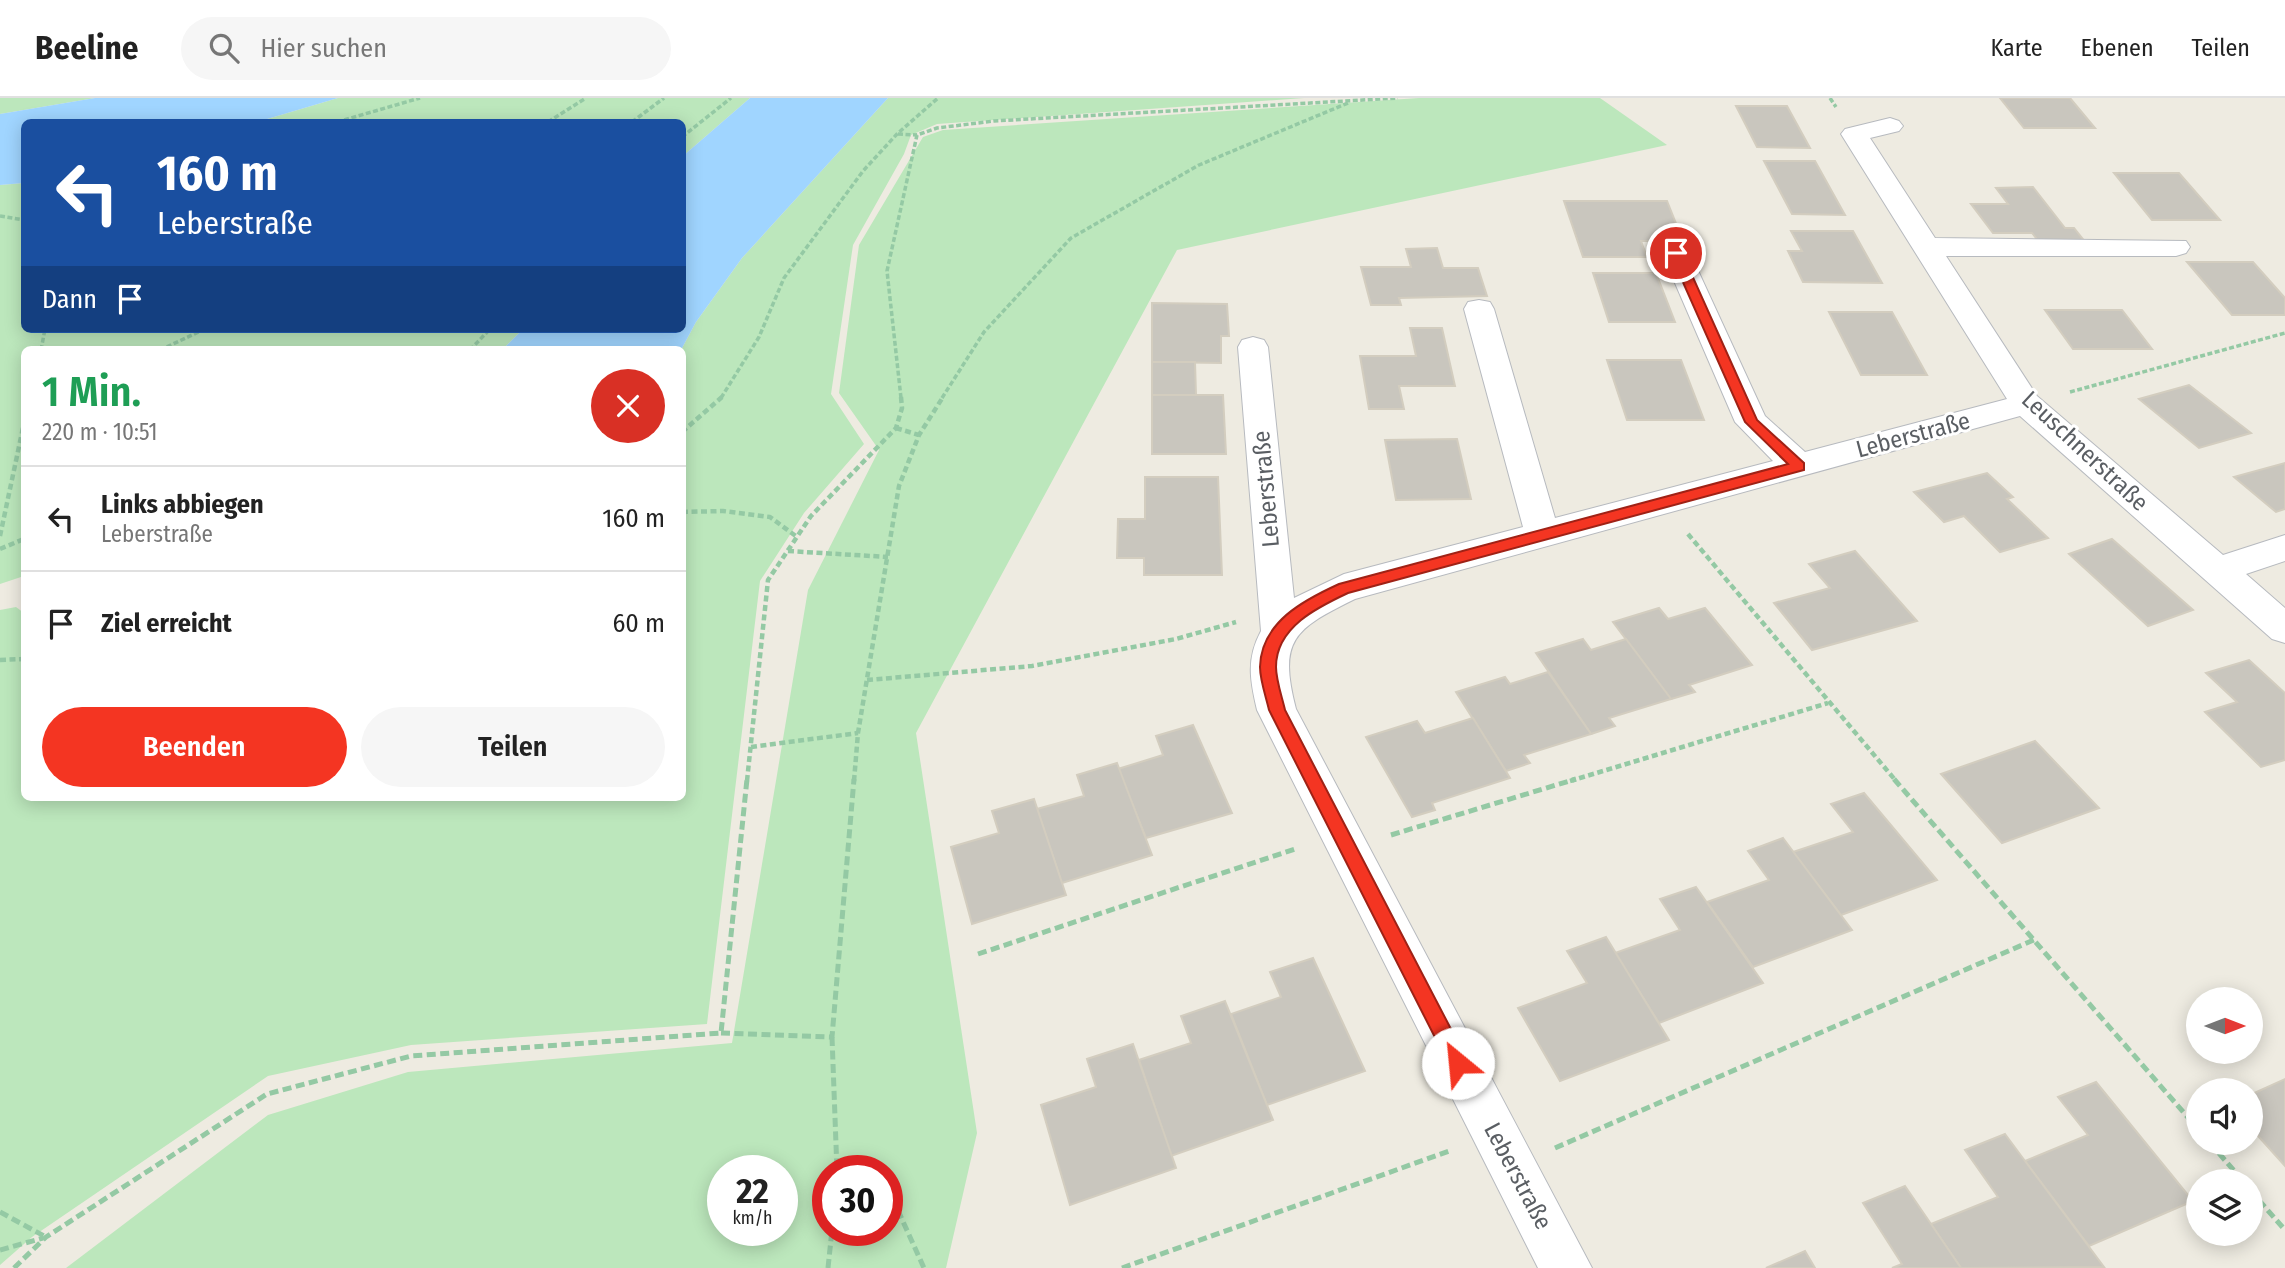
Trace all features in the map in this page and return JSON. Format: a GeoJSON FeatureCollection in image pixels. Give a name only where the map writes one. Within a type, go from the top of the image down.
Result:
{"type":"FeatureCollection","features":[{"type":"Feature","properties":{"kind":"street","name":"Leuschnerstraße"},"geometry":{"type":"LineString","coordinates":[[1890,126],[1854,134],[2026,404],[2285,629]]}},
{"type":"Feature","properties":{"kind":"street"},"geometry":{"type":"LineString","coordinates":[[1926,247],[2176,247]]}},
{"type":"Feature","properties":{"kind":"street"},"geometry":{"type":"LineString","coordinates":[[1676,253],[1751,422],[1799,466]]}},
{"type":"Feature","properties":{"kind":"street"},"geometry":{"type":"LineString","coordinates":[[1479,309],[1544,536]]}},
{"type":"Feature","properties":{"kind":"street","name":"Leberstraße"},"geometry":{"type":"LineString","coordinates":[[1253,347],[1278,620],[1268,666],[1277,710],[1343,842],[1566,1268]]}},
{"type":"Feature","properties":{"kind":"street","name":"Leberstraße"},"geometry":{"type":"LineString","coordinates":[[1278,620],[1344,588],[2026,404]]}},
{"type":"Feature","properties":{"kind":"street"},"geometry":{"type":"LineString","coordinates":[[2217,570],[2285,548]]}},
{"type":"Feature","properties":{"kind":"path"},"geometry":{"type":"LineString","coordinates":[[347,119],[420,98]]}},
{"type":"Feature","properties":{"kind":"path"},"geometry":{"type":"LineString","coordinates":[[553,119],[586,98]]}},
{"type":"Feature","properties":{"kind":"path"},"geometry":{"type":"LineString","coordinates":[[636,119],[664,98]]}},
{"type":"Feature","properties":{"kind":"path"},"geometry":{"type":"LineString","coordinates":[[686,133],[731,98]]}},
{"type":"Feature","properties":{"kind":"path"},"geometry":{"type":"LineString","coordinates":[[686,429],[720,400],[758,337],[784,278],[863,171],[897,134],[938,98]]}},
{"type":"Feature","properties":{"kind":"path"},"geometry":{"type":"LineString","coordinates":[[897,134],[917,135],[937,128],[994,121],[1398,98]]}},
{"type":"Feature","properties":{"kind":"path"},"geometry":{"type":"LineString","coordinates":[[836,1155],[832,1037],[858,733],[900,486],[919,435],[984,332],[1071,238],[1199,165],[1352,101]]}},
{"type":"Feature","properties":{"kind":"path"},"geometry":{"type":"LineString","coordinates":[[721,1033],[768,580],[811,516],[896,428],[902,408],[887,271],[917,135]]}},
{"type":"Feature","properties":{"kind":"path"},"geometry":{"type":"LineString","coordinates":[[0,216],[21,220]]}},
{"type":"Feature","properties":{"kind":"path"},"geometry":{"type":"LineString","coordinates":[[169,346],[196,333]]}},
{"type":"Feature","properties":{"kind":"path"},"geometry":{"type":"LineString","coordinates":[[474,346],[486,333]]}},
{"type":"Feature","properties":{"kind":"path"},"geometry":{"type":"LineString","coordinates":[[2026,404],[2285,333]]}},
{"type":"Feature","properties":{"kind":"path"},"geometry":{"type":"LineString","coordinates":[[896,428],[919,435]]}},
{"type":"Feature","properties":{"kind":"path"},"geometry":{"type":"LineString","coordinates":[[0,536],[21,438]]}},
{"type":"Feature","properties":{"kind":"path"},"geometry":{"type":"LineString","coordinates":[[1663,503],[1828,703],[2036,939],[2186,1115]]}},
{"type":"Feature","properties":{"kind":"path"},"geometry":{"type":"LineString","coordinates":[[686,512],[723,511],[770,517],[797,537]]}},
{"type":"Feature","properties":{"kind":"path"},"geometry":{"type":"LineString","coordinates":[[0,549],[21,540]]}},
{"type":"Feature","properties":{"kind":"path"},"geometry":{"type":"LineString","coordinates":[[788,551],[888,557]]}},
{"type":"Feature","properties":{"kind":"path"},"geometry":{"type":"LineString","coordinates":[[867,680],[1032,666],[1278,620]]}},
{"type":"Feature","properties":{"kind":"path"},"geometry":{"type":"LineString","coordinates":[[0,660],[21,659]]}},
{"type":"Feature","properties":{"kind":"path"},"geometry":{"type":"LineString","coordinates":[[978,954],[1343,842],[1828,703]]}},
{"type":"Feature","properties":{"kind":"path"},"geometry":{"type":"LineString","coordinates":[[751,747],[858,733]]}},
{"type":"Feature","properties":{"kind":"path"},"geometry":{"type":"LineString","coordinates":[[1122,1268],[1504,1150],[2036,939]]}},
{"type":"Feature","properties":{"kind":"path"},"geometry":{"type":"LineString","coordinates":[[14,1268],[46,1237],[267,1094],[411,1056],[721,1033],[832,1037]]}},
{"type":"Feature","properties":{"kind":"path"},"geometry":{"type":"LineString","coordinates":[[2220,1155],[2233,1169]]}},
{"type":"Feature","properties":{"kind":"path"},"geometry":{"type":"LineString","coordinates":[[2263,1205],[2285,1230]]}},
{"type":"Feature","properties":{"kind":"path"},"geometry":{"type":"LineString","coordinates":[[0,1212],[46,1237]]}},
{"type":"Feature","properties":{"kind":"path"},"geometry":{"type":"LineString","coordinates":[[903,1220],[924,1268]]}},
{"type":"Feature","properties":{"kind":"path"},"geometry":{"type":"LineString","coordinates":[[0,1250],[46,1237]]}},
{"type":"Feature","properties":{"kind":"path"},"geometry":{"type":"LineString","coordinates":[[828,1268],[830,1246]]}},
{"type":"Feature","properties":{"kind":"green space"},"geometry":{"type":"Polygon","coordinates":[[[0,98],[95,98],[0,114],[0,98]]]}},
{"type":"Feature","properties":{"kind":"green space"},"geometry":{"type":"Polygon","coordinates":[[[338,98],[750,98],[686,153],[686,119],[267,119],[338,98]]]}},
{"type":"Feature","properties":{"kind":"green space"},"geometry":{"type":"Polygon","coordinates":[[[888,98],[1304,98],[937,124],[911,135],[904,154],[853,245],[831,394],[864,444],[804,513],[760,581],[707,1024],[411,1045],[268,1076],[32,1237],[0,1265],[0,610],[16,607],[21,611],[21,801],[686,801],[686,346],[683,346],[696,322],[742,258],[888,98]]]}},
{"type":"Feature","properties":{"kind":"green space"},"geometry":{"type":"Polygon","coordinates":[[[1419,98],[1600,98],[1667,145],[1177,250],[916,733],[977,1133],[946,1268],[66,1268],[268,1115],[408,1072],[732,1043],[808,590],[879,450],[839,393],[859,245],[923,137],[943,130],[1419,98]]]}},
{"type":"Feature","properties":{"kind":"green space"},"geometry":{"type":"Polygon","coordinates":[[[21,183],[21,333],[519,333],[506,346],[21,346],[21,577],[0,584],[0,185],[21,183]]]}},
{"type":"Feature","properties":{"kind":"water"},"geometry":{"type":"Polygon","coordinates":[[[95,98],[338,98],[267,119],[21,119],[21,183],[0,185],[0,114],[95,98]]]}},
{"type":"Feature","properties":{"kind":"water"},"geometry":{"type":"Polygon","coordinates":[[[750,98],[888,98],[742,258],[696,322],[683,346],[506,346],[519,333],[686,333],[686,153],[750,98]]]}},
{"type":"Feature","properties":{"kind":"building"},"geometry":{"type":"Polygon","coordinates":[[[2000,98],[2070,98],[2095,128],[2024,128],[2000,98]]]}},
{"type":"Feature","properties":{"kind":"building"},"geometry":{"type":"Polygon","coordinates":[[[1736,106],[1787,106],[1810,148],[1757,147],[1736,106]]]}},
{"type":"Feature","properties":{"kind":"building"},"geometry":{"type":"Polygon","coordinates":[[[1764,161],[1815,161],[1845,215],[1792,214],[1764,161]]]}},
{"type":"Feature","properties":{"kind":"building"},"geometry":{"type":"Polygon","coordinates":[[[2114,173],[2179,173],[2220,220],[2152,220],[2114,173]]]}},
{"type":"Feature","properties":{"kind":"building"},"geometry":{"type":"Polygon","coordinates":[[[2033,187],[2065,228],[2074,228],[2086,243],[2040,243],[2032,233],[1993,233],[1971,204],[2008,204],[1996,188],[2033,187]]]}},
{"type":"Feature","properties":{"kind":"building"},"geometry":{"type":"Polygon","coordinates":[[[1564,201],[1667,201],[1683,241],[1641,241],[1647,257],[1583,257],[1564,201]]]}},
{"type":"Feature","properties":{"kind":"building"},"geometry":{"type":"Polygon","coordinates":[[[1791,231],[1853,231],[1882,283],[1803,282],[1788,251],[1802,251],[1791,231]]]}},
{"type":"Feature","properties":{"kind":"building"},"geometry":{"type":"Polygon","coordinates":[[[1437,248],[1443,268],[1478,268],[1487,296],[1399,298],[1401,305],[1371,305],[1361,267],[1411,267],[1406,249],[1437,248]]]}},
{"type":"Feature","properties":{"kind":"building"},"geometry":{"type":"Polygon","coordinates":[[[2187,262],[2253,262],[2285,298],[2285,315],[2232,315],[2187,262]]]}},
{"type":"Feature","properties":{"kind":"building"},"geometry":{"type":"Polygon","coordinates":[[[1593,273],[1656,273],[1675,322],[1609,322],[1593,273]]]}},
{"type":"Feature","properties":{"kind":"building"},"geometry":{"type":"Polygon","coordinates":[[[1152,303],[1227,304],[1229,336],[1221,336],[1221,363],[1152,362],[1152,303]]]}},
{"type":"Feature","properties":{"kind":"building"},"geometry":{"type":"Polygon","coordinates":[[[2045,310],[2122,310],[2152,349],[2073,349],[2045,310]]]}},
{"type":"Feature","properties":{"kind":"building"},"geometry":{"type":"Polygon","coordinates":[[[1829,312],[1892,312],[1927,375],[1861,375],[1829,312]]]}},
{"type":"Feature","properties":{"kind":"building"},"geometry":{"type":"Polygon","coordinates":[[[1410,328],[1442,328],[1455,386],[1399,386],[1404,409],[1369,409],[1360,356],[1416,356],[1410,328]]]}},
{"type":"Feature","properties":{"kind":"building"},"geometry":{"type":"Polygon","coordinates":[[[1607,360],[1681,360],[1704,420],[1627,420],[1607,360]]]}},
{"type":"Feature","properties":{"kind":"building"},"geometry":{"type":"Polygon","coordinates":[[[1152,362],[1195,362],[1196,395],[1152,395],[1152,362]]]}},
{"type":"Feature","properties":{"kind":"building"},"geometry":{"type":"Polygon","coordinates":[[[2189,385],[2251,433],[2199,448],[2139,399],[2189,385]]]}},
{"type":"Feature","properties":{"kind":"building"},"geometry":{"type":"Polygon","coordinates":[[[1152,395],[1223,395],[1226,454],[1152,454],[1152,395]]]}},
{"type":"Feature","properties":{"kind":"building"},"geometry":{"type":"Polygon","coordinates":[[[1457,439],[1471,499],[1396,500],[1385,440],[1457,439]]]}},
{"type":"Feature","properties":{"kind":"building"},"geometry":{"type":"Polygon","coordinates":[[[2285,463],[2285,509],[2276,512],[2234,477],[2285,463]]]}},
{"type":"Feature","properties":{"kind":"building"},"geometry":{"type":"Polygon","coordinates":[[[1987,473],[2013,497],[2007,499],[2048,538],[2000,552],[1964,516],[1944,522],[1914,492],[1987,473]]]}},
{"type":"Feature","properties":{"kind":"building"},"geometry":{"type":"Polygon","coordinates":[[[1145,477],[1218,477],[1222,575],[1144,575],[1144,558],[1117,558],[1118,519],[1145,519],[1145,477]]]}},
{"type":"Feature","properties":{"kind":"building"},"geometry":{"type":"Polygon","coordinates":[[[2112,539],[2193,610],[2148,626],[2069,554],[2112,539]]]}},
{"type":"Feature","properties":{"kind":"building"},"geometry":{"type":"Polygon","coordinates":[[[1855,551],[1917,621],[1812,650],[1774,603],[1830,588],[1809,564],[1855,551]]]}},
{"type":"Feature","properties":{"kind":"building"},"geometry":{"type":"Polygon","coordinates":[[[1659,608],[1668,619],[1705,608],[1752,665],[1689,685],[1695,692],[1671,699],[1613,622],[1659,608]]]}},
{"type":"Feature","properties":{"kind":"building"},"geometry":{"type":"Polygon","coordinates":[[[1583,639],[1591,650],[1626,639],[1671,699],[1609,718],[1615,726],[1591,734],[1536,653],[1583,639]]]}},
{"type":"Feature","properties":{"kind":"building"},"geometry":{"type":"Polygon","coordinates":[[[2249,660],[2285,693],[2285,760],[2261,767],[2205,712],[2237,702],[2206,673],[2249,660]]]}},
{"type":"Feature","properties":{"kind":"building"},"geometry":{"type":"Polygon","coordinates":[[[1548,672],[1591,734],[1524,755],[1530,763],[1506,771],[1456,692],[1505,677],[1510,684],[1548,672]]]}},
{"type":"Feature","properties":{"kind":"building"},"geometry":{"type":"Polygon","coordinates":[[[1473,718],[1510,778],[1432,803],[1435,810],[1412,817],[1366,737],[1417,721],[1425,733],[1473,718]]]}},
{"type":"Feature","properties":{"kind":"building"},"geometry":{"type":"Polygon","coordinates":[[[1193,725],[1232,813],[1146,838],[1118,769],[1163,755],[1156,736],[1193,725]]]}},
{"type":"Feature","properties":{"kind":"building"},"geometry":{"type":"Polygon","coordinates":[[[2035,741],[2099,808],[2002,843],[1941,774],[2035,741]]]}},
{"type":"Feature","properties":{"kind":"building"},"geometry":{"type":"Polygon","coordinates":[[[1117,763],[1152,855],[1062,883],[1037,809],[1084,796],[1077,775],[1117,763]]]}},
{"type":"Feature","properties":{"kind":"building"},"geometry":{"type":"Polygon","coordinates":[[[1864,793],[1937,880],[1841,915],[1793,852],[1853,832],[1831,804],[1864,793]]]}},
{"type":"Feature","properties":{"kind":"building"},"geometry":{"type":"Polygon","coordinates":[[[1034,799],[1066,895],[972,924],[951,847],[999,833],[992,811],[1034,799]]]}},
{"type":"Feature","properties":{"kind":"building"},"geometry":{"type":"Polygon","coordinates":[[[1783,838],[1852,930],[1753,967],[1707,902],[1769,880],[1748,851],[1783,838]]]}},
{"type":"Feature","properties":{"kind":"building"},"geometry":{"type":"Polygon","coordinates":[[[1696,887],[1763,983],[1659,1023],[1615,953],[1680,930],[1660,899],[1696,887]]]}},
{"type":"Feature","properties":{"kind":"building"},"geometry":{"type":"Polygon","coordinates":[[[1606,937],[1669,1040],[1560,1081],[1518,1008],[1587,983],[1567,951],[1606,937]]]}},
{"type":"Feature","properties":{"kind":"building"},"geometry":{"type":"Polygon","coordinates":[[[1313,958],[1365,1071],[1267,1105],[1231,1014],[1281,997],[1270,972],[1313,958]]]}},
{"type":"Feature","properties":{"kind":"building"},"geometry":{"type":"Polygon","coordinates":[[[1225,1001],[1273,1120],[1171,1156],[1139,1060],[1191,1043],[1181,1016],[1225,1001]]]}},
{"type":"Feature","properties":{"kind":"building"},"geometry":{"type":"Polygon","coordinates":[[[1133,1044],[1176,1168],[1070,1205],[1041,1105],[1096,1087],[1087,1059],[1133,1044]]]}},
{"type":"Feature","properties":{"kind":"building"},"geometry":{"type":"Polygon","coordinates":[[[2285,1079],[2285,1166],[2263,1141],[2263,1089],[2285,1079]]]}},
{"type":"Feature","properties":{"kind":"building"},"geometry":{"type":"Polygon","coordinates":[[[2096,1082],[2186,1192],[2186,1204],[2089,1246],[2025,1161],[2088,1135],[2058,1097],[2096,1082]]]}},
{"type":"Feature","properties":{"kind":"building"},"geometry":{"type":"Polygon","coordinates":[[[2005,1134],[2104,1267],[1961,1268],[1931,1224],[1998,1197],[1965,1150],[2005,1134]]]}},
{"type":"Feature","properties":{"kind":"building"},"geometry":{"type":"Polygon","coordinates":[[[1905,1186],[1961,1268],[1892,1268],[1902,1264],[1863,1203],[1905,1186]]]}},
{"type":"Feature","properties":{"kind":"building"},"geometry":{"type":"Polygon","coordinates":[[[1805,1251],[1815,1268],[1766,1268],[1805,1251]]]}},
{"type":"Feature","properties":{"kind":"route"},"geometry":{"type":"LineString","coordinates":[[1458,1063],[1277,710],[1268,666],[1279,630],[1310,604],[1344,588],[1799,466],[1751,422],[1676,253]]}}]}
